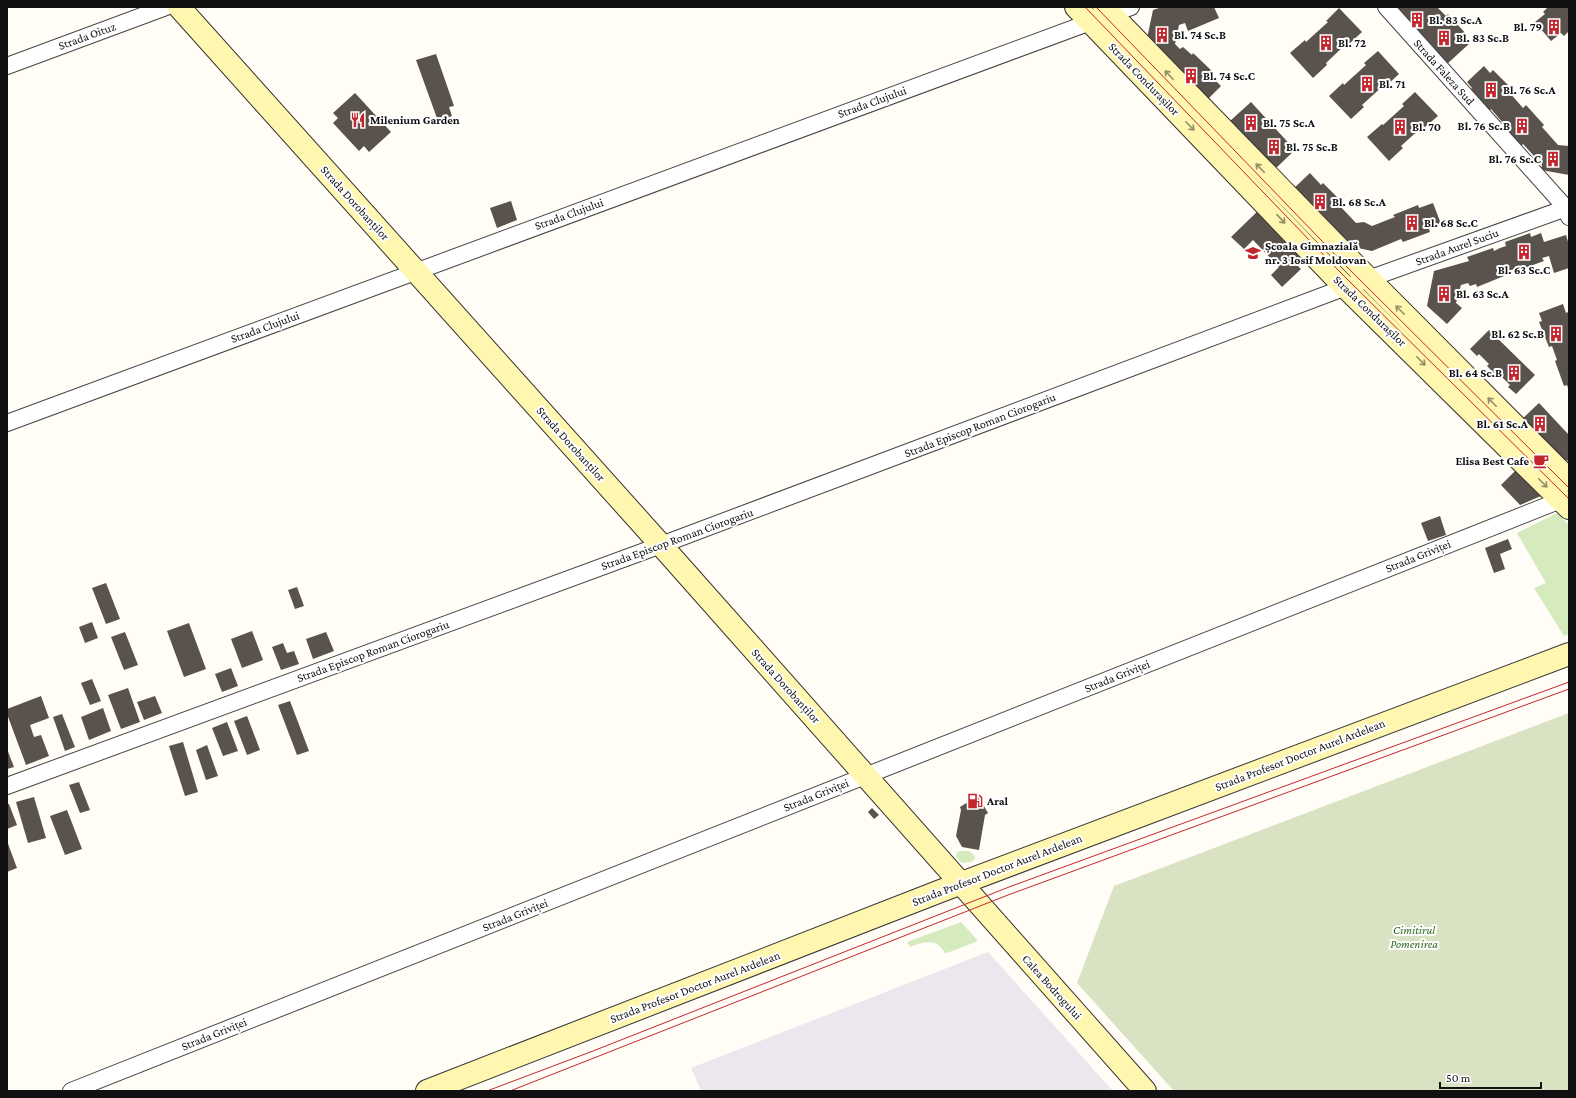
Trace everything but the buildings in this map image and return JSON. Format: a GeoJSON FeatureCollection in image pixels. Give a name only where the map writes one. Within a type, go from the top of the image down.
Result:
{"type":"FeatureCollection","features":[{"type":"Feature","properties":{"kind":"main road","name":"Strada Dorobanților"},"geometry":{"type":"LineString","coordinates":[[179,7],[661,545],[961,883]]}},
{"type":"Feature","properties":{"kind":"main road","name":"Strada Condurașilor"},"geometry":{"type":"LineString","coordinates":[[1102,11],[1569,480]]}},
{"type":"Feature","properties":{"kind":"main road","name":"Strada Condurașilor"},"geometry":{"type":"LineString","coordinates":[[1102,11],[1346,287],[1565,504]]}},
{"type":"Feature","properties":{"kind":"main road","name":"Strada Profesor Doctor Aurel Ardelean"},"geometry":{"type":"LineString","coordinates":[[427,1091],[961,883],[1569,654]]}},
{"type":"Feature","properties":{"kind":"main road","name":"Calea Bodrogului"},"geometry":{"type":"LineString","coordinates":[[961,883],[1145,1091]]}},
{"type":"Feature","properties":{"kind":"street","name":"Strada Oituz"},"geometry":{"type":"LineString","coordinates":[[7,66],[166,7]]}},
{"type":"Feature","properties":{"kind":"street","name":"Strada Faleza Sud"},"geometry":{"type":"LineString","coordinates":[[1386,7],[1568,211]]}},
{"type":"Feature","properties":{"kind":"street","name":"Strada Clujului"},"geometry":{"type":"LineString","coordinates":[[7,423],[416,271],[1102,11]]}},
{"type":"Feature","properties":{"kind":"street","name":"Strada Aurel Suciu"},"geometry":{"type":"LineString","coordinates":[[1346,287],[1568,211]]}},
{"type":"Feature","properties":{"kind":"street","name":"Strada Episcop Roman Ciorogariu"},"geometry":{"type":"LineString","coordinates":[[7,786],[661,545],[1346,287]]}},
{"type":"Feature","properties":{"kind":"street","name":"Strada Griviței"},"geometry":{"type":"LineString","coordinates":[[71,1091],[866,776],[1565,504]]}},
{"type":"Feature","properties":{"kind":"shaded area"},"geometry":{"type":"Polygon","coordinates":[[[988,952],[1113,1091],[701,1091],[691,1068],[988,952]]]}},
{"type":"Feature","properties":{"kind":"green space"},"geometry":{"type":"Polygon","coordinates":[[[1557,513],[1569,525],[1569,634],[1564,636],[1534,588],[1546,583],[1517,533],[1557,513]]]}},
{"type":"Feature","properties":{"kind":"green space","name":"Cimitirul Pomenirea"},"geometry":{"type":"Polygon","coordinates":[[[1569,713],[1569,1091],[1174,1091],[1077,983],[1114,886],[1569,713]]]}},
{"type":"Feature","properties":{"kind":"green space"},"geometry":{"type":"Polygon","coordinates":[[[969,851],[975,856],[975,859],[971,862],[962,863],[956,857],[957,852],[969,851]]]}},
{"type":"Feature","properties":{"kind":"green space"},"geometry":{"type":"Polygon","coordinates":[[[961,922],[978,941],[947,953],[933,943],[925,942],[910,947],[907,942],[961,922]]]}},
{"type":"Feature","properties":{"kind":"tram line"},"geometry":{"type":"LineString","coordinates":[[1085,7],[1340,272],[1569,499]]}},
{"type":"Feature","properties":{"kind":"tram line"},"geometry":{"type":"LineString","coordinates":[[1096,7],[1348,268],[1569,488]]}},
{"type":"Feature","properties":{"kind":"tram line"},"geometry":{"type":"LineString","coordinates":[[487,1091],[593,1051],[1009,887],[1569,682]]}},
{"type":"Feature","properties":{"kind":"tram line"},"geometry":{"type":"LineString","coordinates":[[510,1091],[1008,895],[1569,689]]}},
{"type":"Feature","properties":{"kind":"place","name":"Bl. 83 Sc.A"},"geometry":{"type":"Point","coordinates":[1417,20]}},
{"type":"Feature","properties":{"kind":"place","name":"Bl. 79"},"geometry":{"type":"Point","coordinates":[1554,27]}},
{"type":"Feature","properties":{"kind":"place","name":"Bl. 74 Sc.B"},"geometry":{"type":"Point","coordinates":[1162,35]}},
{"type":"Feature","properties":{"kind":"place","name":"Bl. 83 Sc.B"},"geometry":{"type":"Point","coordinates":[1444,38]}},
{"type":"Feature","properties":{"kind":"place","name":"Bl. 72"},"geometry":{"type":"Point","coordinates":[1326,43]}},
{"type":"Feature","properties":{"kind":"place","name":"Bl. 74 Sc.C"},"geometry":{"type":"Point","coordinates":[1191,76]}},
{"type":"Feature","properties":{"kind":"place","name":"Bl. 71"},"geometry":{"type":"Point","coordinates":[1367,84]}},
{"type":"Feature","properties":{"kind":"place","name":"Bl. 76 Sc.A"},"geometry":{"type":"Point","coordinates":[1491,90]}},
{"type":"Feature","properties":{"kind":"place","name":"Milenium Garden"},"geometry":{"type":"Point","coordinates":[358,120]}},
{"type":"Feature","properties":{"kind":"place","name":"Bl. 75 Sc.A"},"geometry":{"type":"Point","coordinates":[1251,123]}},
{"type":"Feature","properties":{"kind":"place","name":"Bl. 76 Sc.B"},"geometry":{"type":"Point","coordinates":[1522,126]}},
{"type":"Feature","properties":{"kind":"place","name":"Bl. 70"},"geometry":{"type":"Point","coordinates":[1400,127]}},
{"type":"Feature","properties":{"kind":"place","name":"Bl. 75 Sc.B"},"geometry":{"type":"Point","coordinates":[1274,147]}},
{"type":"Feature","properties":{"kind":"place","name":"Bl. 76 Sc.C"},"geometry":{"type":"Point","coordinates":[1553,159]}},
{"type":"Feature","properties":{"kind":"place","name":"Bl. 68 Sc.A"},"geometry":{"type":"Point","coordinates":[1320,202]}},
{"type":"Feature","properties":{"kind":"place","name":"Bl. 68 Sc.C"},"geometry":{"type":"Point","coordinates":[1412,223]}},
{"type":"Feature","properties":{"kind":"place","name":"Bl. 63 Sc.C"},"geometry":{"type":"Point","coordinates":[1524,252]}},
{"type":"Feature","properties":{"kind":"place","name":"Școala Gimnazială nr. 3 Iosif Moldovan"},"geometry":{"type":"Point","coordinates":[1253,253]}},
{"type":"Feature","properties":{"kind":"place","name":"Bl. 63 Sc.A"},"geometry":{"type":"Point","coordinates":[1444,294]}},
{"type":"Feature","properties":{"kind":"place","name":"Bl. 62 Sc.B"},"geometry":{"type":"Point","coordinates":[1556,334]}},
{"type":"Feature","properties":{"kind":"place","name":"Bl. 64 Sc.B"},"geometry":{"type":"Point","coordinates":[1514,373]}},
{"type":"Feature","properties":{"kind":"place","name":"Bl. 61 Sc.A"},"geometry":{"type":"Point","coordinates":[1540,424]}},
{"type":"Feature","properties":{"kind":"place","name":"Elisa Best Cafe"},"geometry":{"type":"Point","coordinates":[1541,461]}},
{"type":"Feature","properties":{"kind":"place","name":"Aral"},"geometry":{"type":"Point","coordinates":[975,801]}}]}
